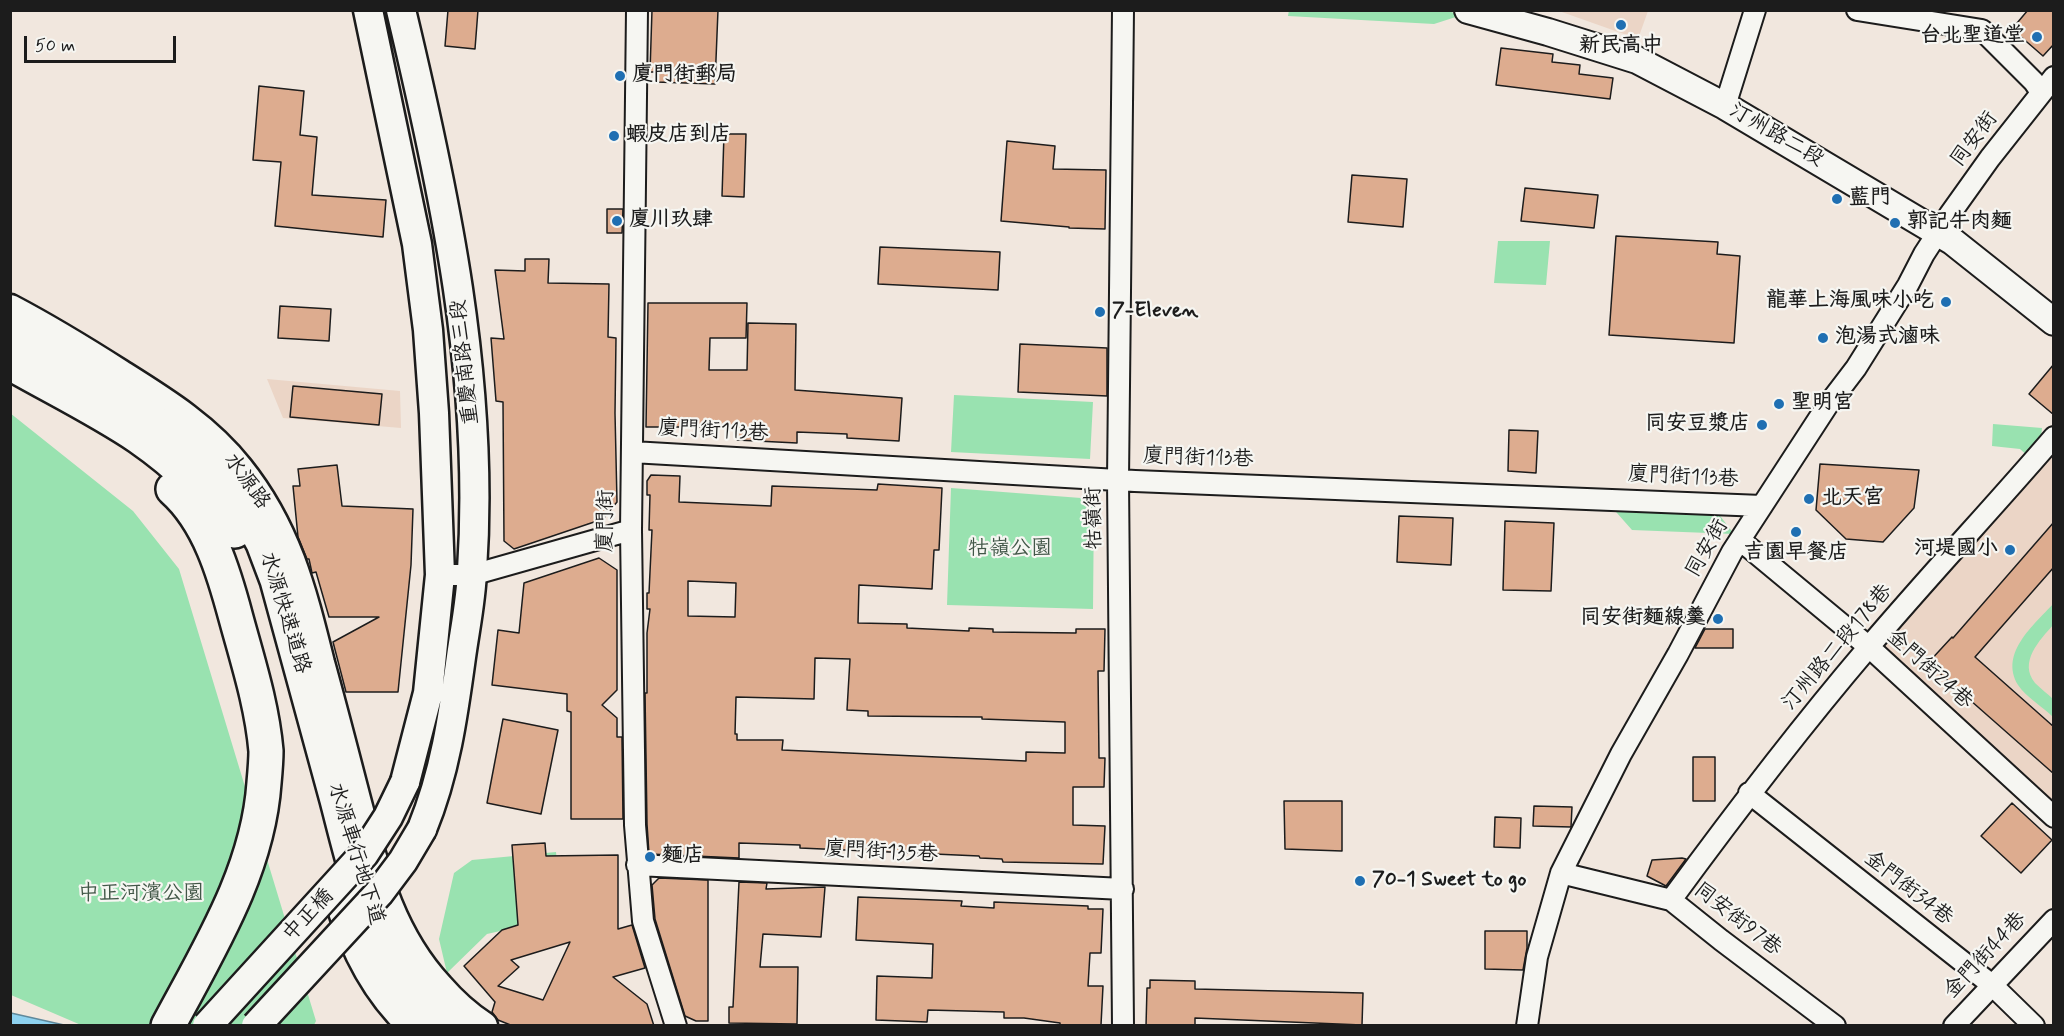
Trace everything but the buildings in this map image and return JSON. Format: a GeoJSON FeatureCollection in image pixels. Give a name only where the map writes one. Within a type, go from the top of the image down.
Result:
{"type":"FeatureCollection","features":[{"type":"Feature","properties":{"kind":"highway","name":"水源快速道路"},"geometry":{"type":"LineString","coordinates":[[10,332],[185,442],[226,483],[242,504],[263,543],[277,580],[326,763]]}},
{"type":"Feature","properties":{"kind":"highway","name":"水源快速道路"},"geometry":{"type":"LineString","coordinates":[[10,363],[140,438],[179,470],[219,508],[240,539],[252,564],[326,763]]}},
{"type":"Feature","properties":{"kind":"highway"},"geometry":{"type":"LineString","coordinates":[[10,363],[144,462],[178,493],[201,523],[218,559],[231,596],[260,704],[266,753],[262,812],[243,876],[215,938],[168,1026]]}},
{"type":"Feature","properties":{"kind":"highway","name":"水源車行地下道"},"geometry":{"type":"LineString","coordinates":[[326,763],[351,932],[368,965],[386,992],[416,1026]]}},
{"type":"Feature","properties":{"kind":"highway","name":"水源車行地下道"},"geometry":{"type":"LineString","coordinates":[[326,763],[369,911],[382,940],[403,972],[426,999],[455,1026]]}},
{"type":"Feature","properties":{"kind":"main road","name":"重慶南路三段"},"geometry":{"type":"LineString","coordinates":[[368,10],[417,244],[431,365],[440,575],[428,693]]}},
{"type":"Feature","properties":{"kind":"main road","name":"重慶南路三段"},"geometry":{"type":"LineString","coordinates":[[401,10],[450,235],[464,330],[472,411],[472,575],[453,718]]}},
{"type":"Feature","properties":{"kind":"main road","name":"水源路"},"geometry":{"type":"LineString","coordinates":[[10,309],[53,332],[166,402],[215,442],[239,468],[282,537],[299,582],[326,763]]}},
{"type":"Feature","properties":{"kind":"main road","name":"中正橋"},"geometry":{"type":"LineString","coordinates":[[207,1026],[364,854],[388,817],[405,782],[428,693]]}},
{"type":"Feature","properties":{"kind":"main road","name":"中正橋"},"geometry":{"type":"LineString","coordinates":[[256,1026],[379,893],[403,861],[422,829],[434,800],[453,718]]}},
{"type":"Feature","properties":{"kind":"main road","name":"水源車行地下道"},"geometry":{"type":"LineString","coordinates":[[326,763],[378,877],[391,915],[407,946],[430,977],[452,1001],[483,1026]]}},
{"type":"Feature","properties":{"kind":"street","name":"廈門街"},"geometry":{"type":"LineString","coordinates":[[637,10],[631,530],[634,825],[643,921],[676,1026]]}},
{"type":"Feature","properties":{"kind":"street","name":"牯嶺街"},"geometry":{"type":"LineString","coordinates":[[1123,10],[1118,480],[1123,1026]]}},
{"type":"Feature","properties":{"kind":"street","name":"汀州路二段"},"geometry":{"type":"LineString","coordinates":[[1468,10],[1637,60],[1725,106],[1938,232],[2054,322]]}},
{"type":"Feature","properties":{"kind":"street"},"geometry":{"type":"LineString","coordinates":[[1725,106],[1755,10]]}},
{"type":"Feature","properties":{"kind":"street"},"geometry":{"type":"LineString","coordinates":[[1857,10],[1982,30]]}},
{"type":"Feature","properties":{"kind":"street"},"geometry":{"type":"LineString","coordinates":[[1977,10],[1982,30],[2034,82],[2047,84]]}},
{"type":"Feature","properties":{"kind":"street","name":"同安街"},"geometry":{"type":"LineString","coordinates":[[1527,1026],[1537,957],[1561,873],[1621,754],[1740,540],[1827,406],[1856,368],[1938,232],[1990,158],[2047,84]]}},
{"type":"Feature","properties":{"kind":"street","name":"汀州路二段178巷"},"geometry":{"type":"LineString","coordinates":[[1671,900],[1749,793],[1869,647],[2054,437]]}},
{"type":"Feature","properties":{"kind":"street","name":"廈門街113巷"},"geometry":{"type":"LineString","coordinates":[[632,452],[1118,480],[1762,506]]}},
{"type":"Feature","properties":{"kind":"street"},"geometry":{"type":"LineString","coordinates":[[440,575],[472,575],[631,530]]}},
{"type":"Feature","properties":{"kind":"street","name":"金門街24巷"},"geometry":{"type":"LineString","coordinates":[[1740,540],[1869,647],[2054,817]]}},
{"type":"Feature","properties":{"kind":"street","name":"金門街34巷"},"geometry":{"type":"LineString","coordinates":[[1749,793],[1992,985],[2034,1026]]}},
{"type":"Feature","properties":{"kind":"street","name":"廈門街135巷"},"geometry":{"type":"LineString","coordinates":[[637,865],[1123,888]]}},
{"type":"Feature","properties":{"kind":"street","name":"同安街97巷"},"geometry":{"type":"LineString","coordinates":[[1561,873],[1671,900],[1835,1026]]}},
{"type":"Feature","properties":{"kind":"street","name":"金門街44巷"},"geometry":{"type":"LineString","coordinates":[[1954,1026],[2054,920]]}},
{"type":"Feature","properties":{"kind":"shaded area","name":"新民高中"},"geometry":{"type":"Polygon","coordinates":[[[1559,11],[1648,11],[1638,39],[1559,11]]]}},
{"type":"Feature","properties":{"kind":"shaded area"},"geometry":{"type":"Polygon","coordinates":[[[267,379],[400,391],[401,428],[283,418],[267,379]]]}},
{"type":"Feature","properties":{"kind":"shaded area","name":"河堤國小"},"geometry":{"type":"Polygon","coordinates":[[[2053,453],[2053,806],[1879,647],[2053,453]]]}},
{"type":"Feature","properties":{"kind":"green space"},"geometry":{"type":"Polygon","coordinates":[[[1289,10],[1444,10],[1462,15],[1434,24],[1288,16],[1289,10]]]}},
{"type":"Feature","properties":{"kind":"green space"},"geometry":{"type":"Polygon","coordinates":[[[1498,241],[1550,241],[1546,285],[1494,283],[1498,241]]]}},
{"type":"Feature","properties":{"kind":"green space"},"geometry":{"type":"Polygon","coordinates":[[[954,395],[1093,402],[1090,459],[951,452],[954,395]]]}},
{"type":"Feature","properties":{"kind":"green space","name":"中正河濱公園"},"geometry":{"type":"Polygon","coordinates":[[[10,413],[133,511],[179,569],[316,1021],[314,1025],[81,1025],[11,995],[10,413]]]}},
{"type":"Feature","properties":{"kind":"green space"},"geometry":{"type":"Polygon","coordinates":[[[1993,424],[2042,428],[2040,447],[2030,458],[2020,449],[1992,446],[1993,424]]]}},
{"type":"Feature","properties":{"kind":"green space","name":"牯嶺公園"},"geometry":{"type":"Polygon","coordinates":[[[951,488],[1094,499],[1093,609],[947,605],[951,488]]]}},
{"type":"Feature","properties":{"kind":"green space"},"geometry":{"type":"Polygon","coordinates":[[[1609,504],[1714,508],[1734,534],[1632,530],[1609,504]]]}},
{"type":"Feature","properties":{"kind":"green space"},"geometry":{"type":"Polygon","coordinates":[[[2053,604],[2053,625],[2037,644],[2029,667],[2030,675],[2035,683],[2053,699],[2053,717],[2025,694],[2018,685],[2013,673],[2013,662],[2021,640],[2053,604]]]}},
{"type":"Feature","properties":{"kind":"green space"},"geometry":{"type":"Polygon","coordinates":[[[556,852],[562,917],[487,934],[447,973],[439,939],[454,873],[472,860],[556,852]]]}},
{"type":"Feature","properties":{"kind":"water"},"geometry":{"type":"Polygon","coordinates":[[[11,1013],[64,1025],[11,1025],[11,1013]]]}},
{"type":"Feature","properties":{"kind":"place","name":"新民高中"},"geometry":{"type":"Point","coordinates":[1621,25]}},
{"type":"Feature","properties":{"kind":"place","name":"台北聖道堂"},"geometry":{"type":"Point","coordinates":[2037,37]}},
{"type":"Feature","properties":{"kind":"place","name":"廈門街郵局"},"geometry":{"type":"Point","coordinates":[620,76]}},
{"type":"Feature","properties":{"kind":"place","name":"蝦皮店到店"},"geometry":{"type":"Point","coordinates":[614,136]}},
{"type":"Feature","properties":{"kind":"place","name":"藍門"},"geometry":{"type":"Point","coordinates":[1837,199]}},
{"type":"Feature","properties":{"kind":"place","name":"廈川玖肆"},"geometry":{"type":"Point","coordinates":[617,221]}},
{"type":"Feature","properties":{"kind":"place","name":"郭記牛肉麵"},"geometry":{"type":"Point","coordinates":[1895,223]}},
{"type":"Feature","properties":{"kind":"place","name":"龍華上海風味小吃"},"geometry":{"type":"Point","coordinates":[1946,302]}},
{"type":"Feature","properties":{"kind":"place","name":"7-Eleven"},"geometry":{"type":"Point","coordinates":[1100,312]}},
{"type":"Feature","properties":{"kind":"place","name":"泡湯式滷味"},"geometry":{"type":"Point","coordinates":[1823,338]}},
{"type":"Feature","properties":{"kind":"place","name":"聖明宮"},"geometry":{"type":"Point","coordinates":[1779,404]}},
{"type":"Feature","properties":{"kind":"place","name":"同安豆漿店"},"geometry":{"type":"Point","coordinates":[1762,425]}},
{"type":"Feature","properties":{"kind":"place","name":"北天宮"},"geometry":{"type":"Point","coordinates":[1809,499]}},
{"type":"Feature","properties":{"kind":"place","name":"吉園早餐店"},"geometry":{"type":"Point","coordinates":[1796,532]}},
{"type":"Feature","properties":{"kind":"place","name":"河堤國小"},"geometry":{"type":"Point","coordinates":[2010,550]}},
{"type":"Feature","properties":{"kind":"place","name":"同安街麵線羹"},"geometry":{"type":"Point","coordinates":[1718,619]}},
{"type":"Feature","properties":{"kind":"place","name":"麵店"},"geometry":{"type":"Point","coordinates":[650,857]}},
{"type":"Feature","properties":{"kind":"place","name":"70-1 Sweet to go"},"geometry":{"type":"Point","coordinates":[1360,881]}}]}
